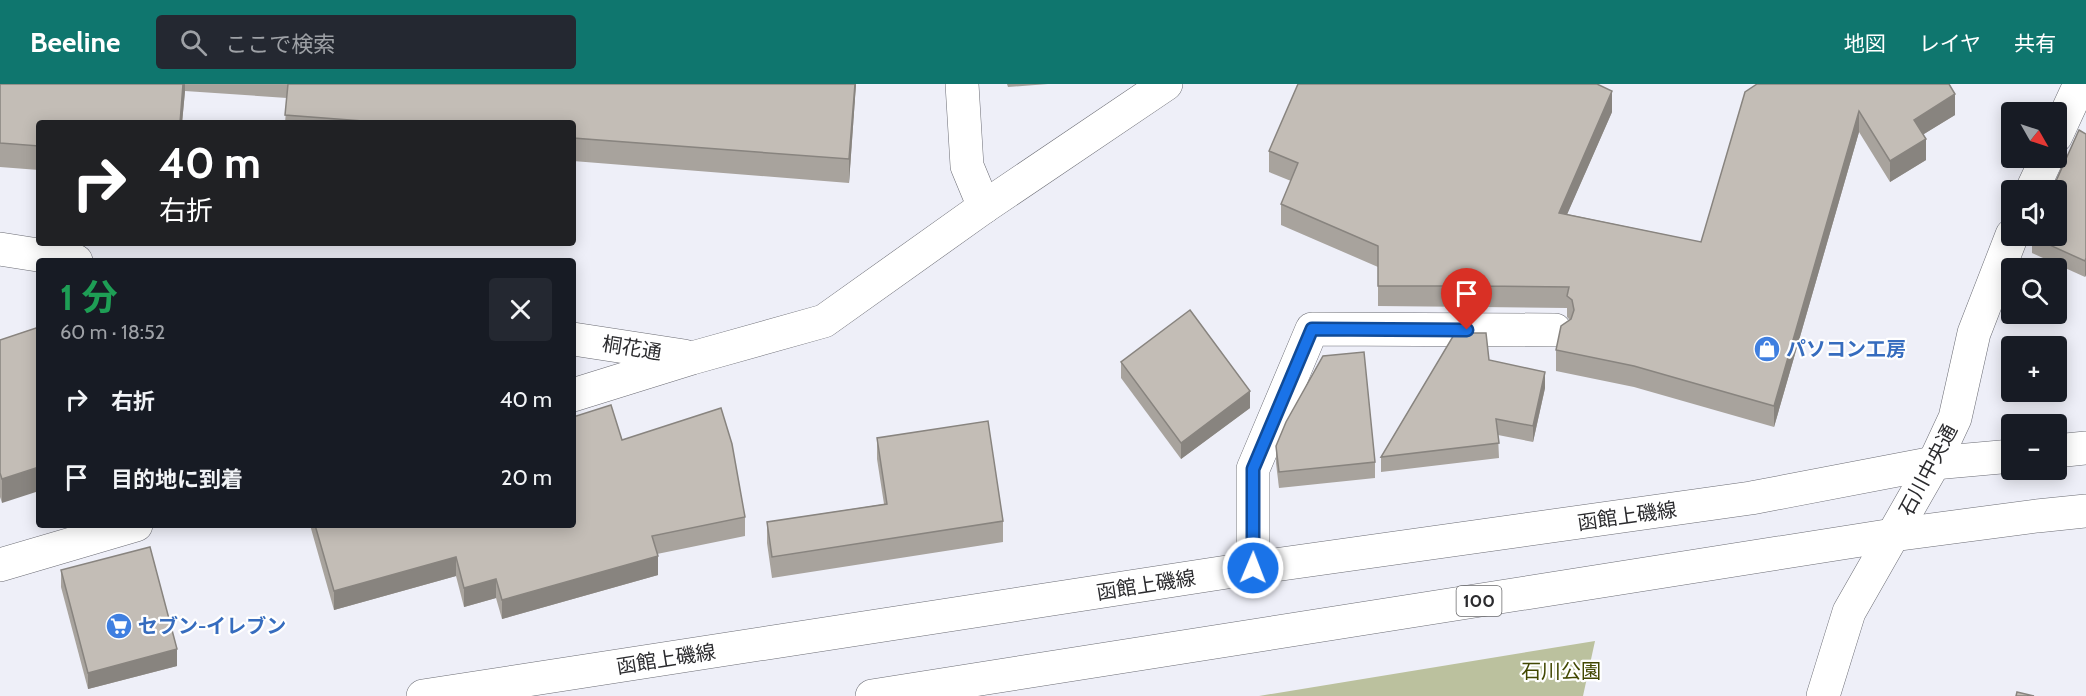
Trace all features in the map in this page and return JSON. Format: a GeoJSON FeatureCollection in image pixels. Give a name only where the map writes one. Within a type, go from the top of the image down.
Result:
{"type":"FeatureCollection","features":[{"type":"Feature","properties":{"kind":"main road"},"geometry":{"type":"LineString","coordinates":[[962,84],[967,166],[984,207]]}},
{"type":"Feature","properties":{"kind":"main road"},"geometry":{"type":"LineString","coordinates":[[576,394],[692,358],[824,321],[984,207],[1166,84]]}},
{"type":"Feature","properties":{"kind":"main road"},"geometry":{"type":"LineString","coordinates":[[2067,112],[2080,84]]}},
{"type":"Feature","properties":{"kind":"main road","name":"石川中央通"},"geometry":{"type":"LineString","coordinates":[[1823,696],[1849,612],[1934,463],[1955,417],[1974,333],[2008,246]]}},
{"type":"Feature","properties":{"kind":"main road"},"geometry":{"type":"LineString","coordinates":[[0,249],[57,258]]}},
{"type":"Feature","properties":{"kind":"main road"},"geometry":{"type":"LineString","coordinates":[[1253,568],[1253,469],[1312,329],[1555,330]]}},
{"type":"Feature","properties":{"kind":"main road","name":"桐花通"},"geometry":{"type":"LineString","coordinates":[[576,339],[692,358]]}},
{"type":"Feature","properties":{"kind":"main road"},"geometry":{"type":"LineString","coordinates":[[2067,450],[2086,448]]}},
{"type":"Feature","properties":{"kind":"main road","name":"函館上磯線"},"geometry":{"type":"LineString","coordinates":[[423,696],[1253,568],[1751,498],[1934,463],[2001,457]]}},
{"type":"Feature","properties":{"kind":"main road","name":"100"},"geometry":{"type":"LineString","coordinates":[[872,696],[1893,535],[2086,511]]}},
{"type":"Feature","properties":{"kind":"main road"},"geometry":{"type":"LineString","coordinates":[[0,565],[126,528]]}},
{"type":"Feature","properties":{"kind":"green space","name":"石川公園"},"geometry":{"type":"Polygon","coordinates":[[[1595,641],[1583,696],[1259,696],[1595,641]]]}},
{"type":"Feature","properties":{"kind":"building"},"geometry":{"type":"Polygon","coordinates":[[[0,84],[183,84],[180,120],[36,120],[36,146],[0,143],[0,84]]]}},
{"type":"Feature","properties":{"kind":"building"},"geometry":{"type":"Polygon","coordinates":[[[288,84],[855,84],[849,159],[576,138],[576,120],[350,120],[285,115],[288,84]]]}},
{"type":"Feature","properties":{"kind":"building"},"geometry":{"type":"Polygon","coordinates":[[[1298,84],[1597,84],[1612,91],[1559,213],[1701,242],[1745,92],[1757,84],[1949,84],[1955,94],[1914,120],[1926,139],[1890,161],[1859,111],[1774,406],[1634,366],[1556,350],[1561,326],[1571,319],[1574,310],[1572,300],[1567,296],[1569,287],[1481,286],[1481,290],[1478,290],[1480,286],[1378,286],[1378,246],[1281,204],[1298,163],[1269,151],[1298,84]]]}},
{"type":"Feature","properties":{"kind":"building"},"geometry":{"type":"Polygon","coordinates":[[[2079,130],[2086,134],[2085,261],[2052,246],[2067,246],[2067,180],[2056,180],[2062,168],[2067,168],[2067,157],[2079,130]]]}},
{"type":"Feature","properties":{"kind":"building"},"geometry":{"type":"Polygon","coordinates":[[[1190,310],[1250,391],[1181,443],[1121,362],[1190,310]]]}},
{"type":"Feature","properties":{"kind":"building"},"geometry":{"type":"Polygon","coordinates":[[[36,328],[36,468],[2,479],[0,473],[0,340],[36,328]]]}},
{"type":"Feature","properties":{"kind":"building"},"geometry":{"type":"Polygon","coordinates":[[[1455,333],[1486,333],[1489,360],[1545,372],[1533,426],[1496,419],[1499,443],[1381,457],[1455,333]]]}},
{"type":"Feature","properties":{"kind":"building"},"geometry":{"type":"Polygon","coordinates":[[[1364,352],[1375,462],[1279,472],[1276,446],[1286,422],[1323,356],[1364,352]]]}},
{"type":"Feature","properties":{"kind":"building"},"geometry":{"type":"Polygon","coordinates":[[[611,405],[622,440],[721,408],[732,444],[745,517],[652,536],[658,556],[502,600],[496,579],[464,588],[456,557],[334,591],[316,528],[576,528],[576,416],[611,405]]]}},
{"type":"Feature","properties":{"kind":"building"},"geometry":{"type":"Polygon","coordinates":[[[988,421],[1003,521],[772,557],[767,522],[887,504],[877,438],[988,421]]]}},
{"type":"Feature","properties":{"kind":"building","name":"セブン-イレブン"},"geometry":{"type":"Polygon","coordinates":[[[150,547],[177,649],[88,673],[61,570],[150,547]]]}},
{"type":"Feature","properties":{"kind":"building"},"geometry":{"type":"Polygon","coordinates":[[[2017,692],[2034,696],[2016,696],[2017,692]]]}},
{"type":"Feature","properties":{"kind":"place","name":"パソコン工房"},"geometry":{"type":"Point","coordinates":[1767,349]}},
{"type":"Feature","properties":{"kind":"place","name":"セブン-イレブン"},"geometry":{"type":"Point","coordinates":[119,626]}},
{"type":"Feature","properties":{"kind":"route"},"geometry":{"type":"LineString","coordinates":[[1253,568],[1253,469],[1312,329],[1467,330]]}}]}
